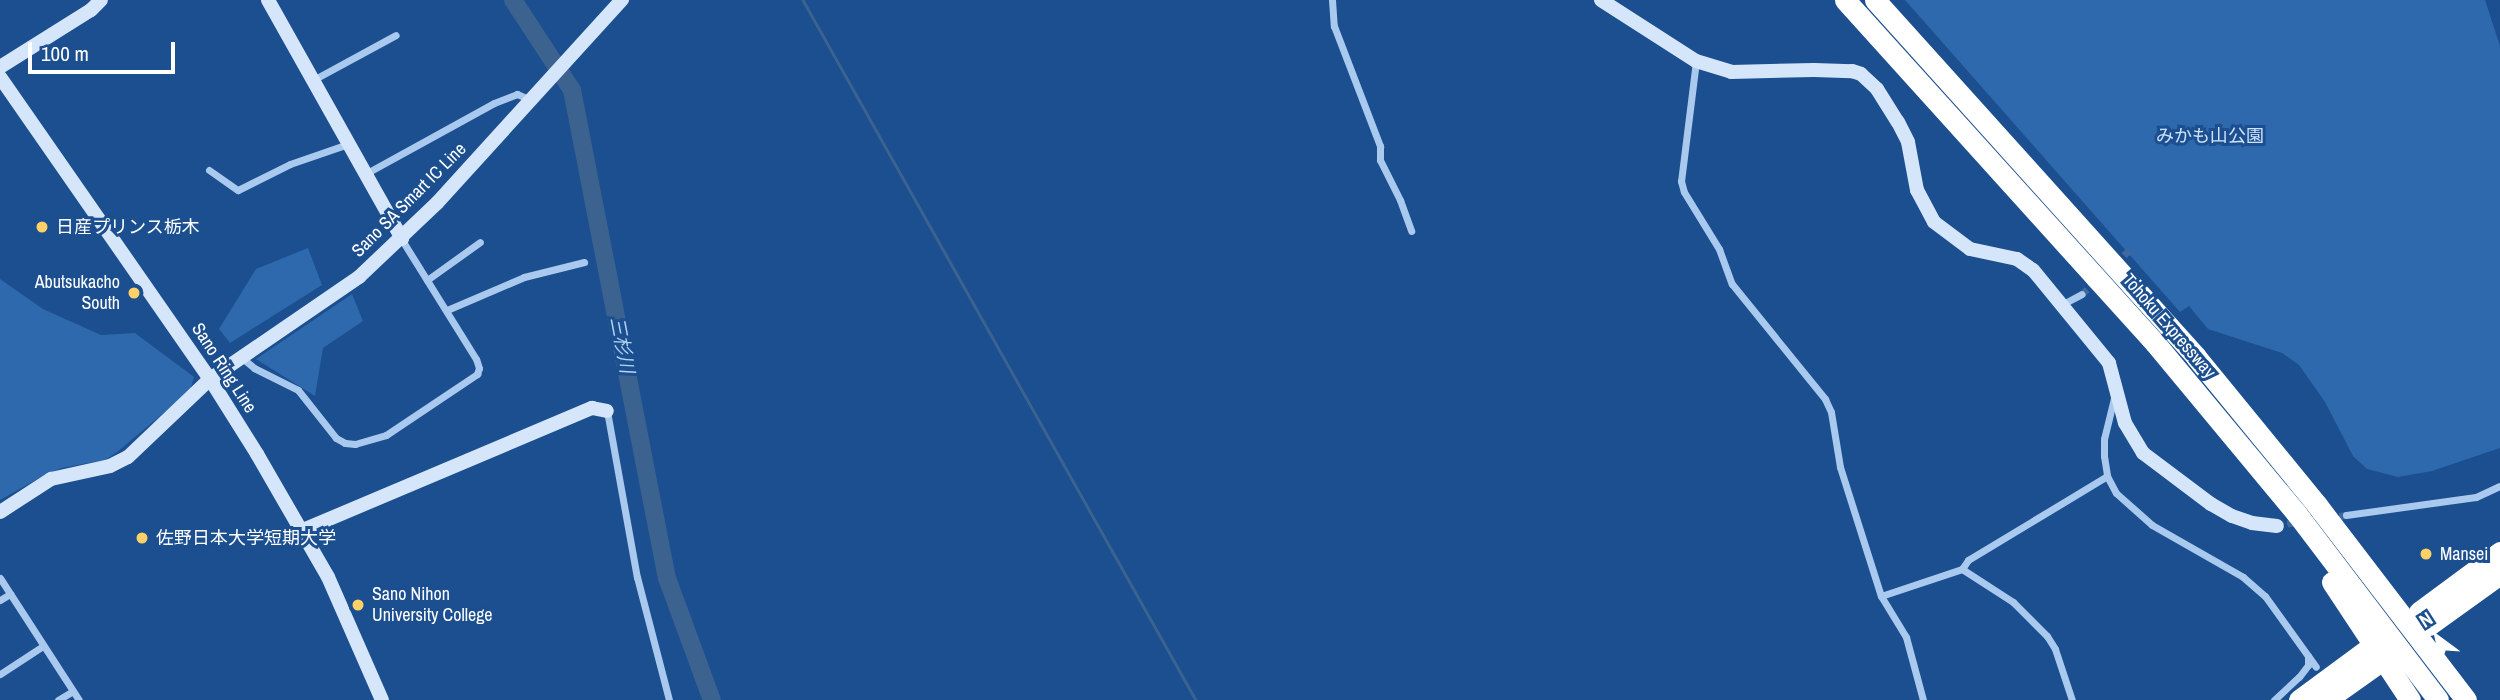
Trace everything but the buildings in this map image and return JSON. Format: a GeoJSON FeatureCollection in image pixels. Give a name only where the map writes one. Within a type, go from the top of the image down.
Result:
{"type":"FeatureCollection","features":[{"type":"Feature","properties":{"kind":"highway","name":"Tohoku Expressway"},"geometry":{"type":"LineString","coordinates":[[1845,0],[2179,371],[2304,524],[2438,700]]}},
{"type":"Feature","properties":{"kind":"highway","name":"Tohoku Expressway"},"geometry":{"type":"LineString","coordinates":[[1875,0],[2180,338],[2317,505],[2466,700]]}},
{"type":"Feature","properties":{"kind":"highway"},"geometry":{"type":"LineString","coordinates":[[2179,371],[2235,456],[2345,600],[2410,700]]}},
{"type":"Feature","properties":{"kind":"highway"},"geometry":{"type":"LineString","coordinates":[[2500,552],[2424,619],[2500,574]]}},
{"type":"Feature","properties":{"kind":"highway"},"geometry":{"type":"LineString","coordinates":[[2299,700],[2373,656],[2326,700]]}},
{"type":"Feature","properties":{"kind":"street"},"geometry":{"type":"LineString","coordinates":[[0,67],[91,10],[101,0]]}},
{"type":"Feature","properties":{"kind":"street","name":"Sano SA Smart IC Line"},"geometry":{"type":"LineString","coordinates":[[0,512],[51,479],[110,466],[128,457],[210,379],[345,287],[402,239],[622,0]]}},
{"type":"Feature","properties":{"kind":"street"},"geometry":{"type":"LineString","coordinates":[[1332,0],[1334,26],[1380,146],[1380,160],[1400,200],[1411,231]]}},
{"type":"Feature","properties":{"kind":"street"},"geometry":{"type":"LineString","coordinates":[[1601,0],[1696,61],[1731,72],[1826,70],[1852,71],[1861,75],[1877,89],[1908,142],[1917,190],[1934,222],[1970,249],[2017,259],[2033,270],[2109,363],[2115,393],[2131,438],[2154,463],[2232,516],[2252,523],[2277,526]]}},
{"type":"Feature","properties":{"kind":"street"},"geometry":{"type":"LineString","coordinates":[[241,356],[254,368],[298,390],[336,438],[355,444],[386,435],[477,374],[479,368],[348,144],[272,1]]}},
{"type":"Feature","properties":{"kind":"street"},"geometry":{"type":"LineString","coordinates":[[312,80],[396,35]]}},
{"type":"Feature","properties":{"kind":"street"},"geometry":{"type":"LineString","coordinates":[[1696,61],[1681,181],[1684,192],[1719,249],[1732,284],[1825,399],[1831,412],[1840,467],[1881,596],[1906,637],[1923,700]]}},
{"type":"Feature","properties":{"kind":"street","name":"Sano Ring Line"},"geometry":{"type":"LineString","coordinates":[[0,77],[210,379],[303,530],[345,612],[382,700]]}},
{"type":"Feature","properties":{"kind":"street"},"geometry":{"type":"LineString","coordinates":[[365,174],[494,103],[517,94],[531,100]]}},
{"type":"Feature","properties":{"kind":"street"},"geometry":{"type":"LineString","coordinates":[[209,170],[238,190],[290,164],[348,144]]}},
{"type":"Feature","properties":{"kind":"street"},"geometry":{"type":"LineString","coordinates":[[427,280],[480,242]]}},
{"type":"Feature","properties":{"kind":"street"},"geometry":{"type":"LineString","coordinates":[[447,310],[524,277],[584,262]]}},
{"type":"Feature","properties":{"kind":"street"},"geometry":{"type":"LineString","coordinates":[[2063,304],[2082,294]]}},
{"type":"Feature","properties":{"kind":"street"},"geometry":{"type":"LineString","coordinates":[[2115,393],[2104,439],[2108,476],[2116,492],[2152,525],[2244,577],[2265,596],[2316,667]]}},
{"type":"Feature","properties":{"kind":"street"},"geometry":{"type":"LineString","coordinates":[[303,530],[592,408],[607,411],[637,577],[668,700]]}},
{"type":"Feature","properties":{"kind":"street"},"geometry":{"type":"LineString","coordinates":[[1881,596],[1962,569],[1968,560],[2108,476]]}},
{"type":"Feature","properties":{"kind":"street"},"geometry":{"type":"LineString","coordinates":[[2346,515],[2476,497],[2500,486]]}},
{"type":"Feature","properties":{"kind":"street"},"geometry":{"type":"LineString","coordinates":[[1962,569],[2013,602],[2047,636],[2055,649],[2072,700]]}},
{"type":"Feature","properties":{"kind":"street"},"geometry":{"type":"LineString","coordinates":[[0,578],[79,700]]}},
{"type":"Feature","properties":{"kind":"street"},"geometry":{"type":"LineString","coordinates":[[0,600],[10,594]]}},
{"type":"Feature","properties":{"kind":"street"},"geometry":{"type":"LineString","coordinates":[[0,674],[43,646]]}},
{"type":"Feature","properties":{"kind":"street"},"geometry":{"type":"LineString","coordinates":[[2274,700],[2299,677],[2308,664],[2308,656]]}},
{"type":"Feature","properties":{"kind":"street"},"geometry":{"type":"LineString","coordinates":[[58,700],[73,691]]}},
{"type":"Feature","properties":{"kind":"green space","name":"みかも山公園"},"geometry":{"type":"Polygon","coordinates":[[[1905,0],[2485,0],[2500,46],[2500,448],[2432,471],[2398,477],[2367,469],[2353,456],[2325,402],[2299,365],[2282,353],[2208,329],[2189,306],[2180,312],[1905,0]]]}},
{"type":"Feature","properties":{"kind":"green space"},"geometry":{"type":"Polygon","coordinates":[[[308,248],[322,285],[230,343],[219,329],[256,269],[308,248]]]}},
{"type":"Feature","properties":{"kind":"green space"},"geometry":{"type":"Polygon","coordinates":[[[0,279],[43,309],[101,335],[135,333],[194,377],[190,391],[105,460],[61,468],[0,500],[0,279]]]}},
{"type":"Feature","properties":{"kind":"green space"},"geometry":{"type":"Polygon","coordinates":[[[352,294],[363,321],[323,348],[315,396],[256,359],[352,294]]]}},
{"type":"Feature","properties":{"kind":"waterway","name":"三杉川"},"geometry":{"type":"LineString","coordinates":[[513,0],[572,90],[667,578],[712,700]]}},
{"type":"Feature","properties":{"kind":"waterway"},"geometry":{"type":"LineString","coordinates":[[803,0],[1196,700]]}},
{"type":"Feature","properties":{"kind":"tunnel"},"geometry":{"type":"LineString","coordinates":[[2116,262],[2132,248]]}},
{"type":"Feature","properties":{"kind":"tunnel"},"geometry":{"type":"LineString","coordinates":[[2082,294],[2097,280]]}},
{"type":"Feature","properties":{"kind":"tunnel"},"geometry":{"type":"LineString","coordinates":[[2277,525],[2346,515]]}},
{"type":"Feature","properties":{"kind":"place","name":"日産プリンス栃木"},"geometry":{"type":"Point","coordinates":[42,227]}},
{"type":"Feature","properties":{"kind":"place","name":"Abutsukacho South"},"geometry":{"type":"Point","coordinates":[134,293]}},
{"type":"Feature","properties":{"kind":"place","name":"佐野日本大学短期大学"},"geometry":{"type":"Point","coordinates":[142,538]}},
{"type":"Feature","properties":{"kind":"place","name":"Mansei"},"geometry":{"type":"Point","coordinates":[2426,554]}},
{"type":"Feature","properties":{"kind":"place","name":"Sano Nihon University College"},"geometry":{"type":"Point","coordinates":[358,605]}}]}
